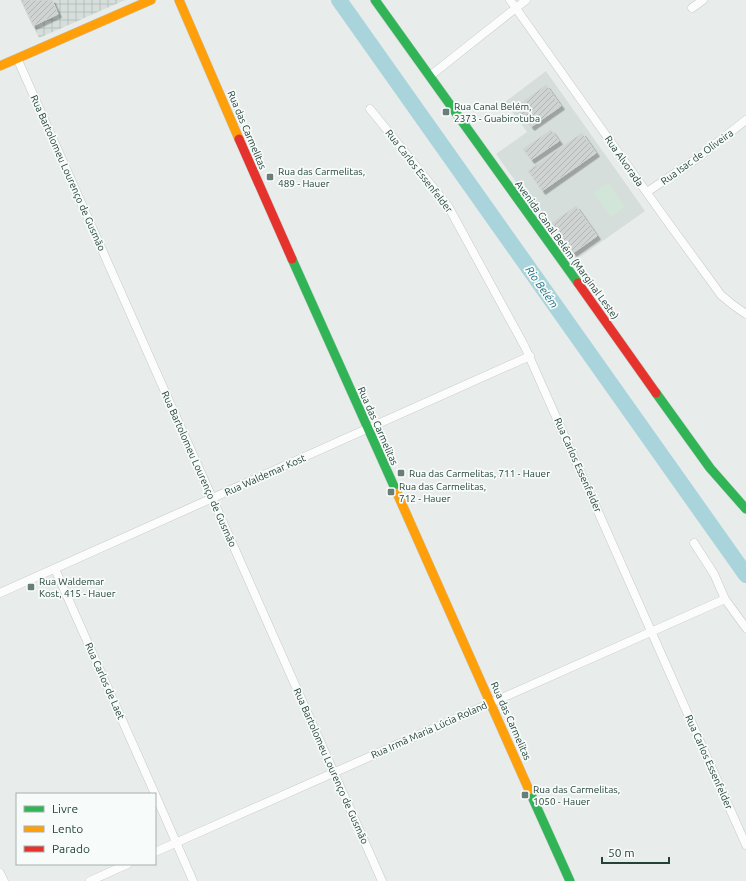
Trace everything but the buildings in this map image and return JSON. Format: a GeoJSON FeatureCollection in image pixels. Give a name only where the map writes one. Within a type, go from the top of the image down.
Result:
{"type":"FeatureCollection","features":[{"type":"Feature","properties":{"kind":"street"},"geometry":{"type":"LineString","coordinates":[[0,66],[151,0]]}},
{"type":"Feature","properties":{"kind":"street","name":"Rua das Carmelitas"},"geometry":{"type":"LineString","coordinates":[[179,0],[250,166],[570,881]]}},
{"type":"Feature","properties":{"kind":"street","name":"Avenida Canal Belém (Marginal Leste)"},"geometry":{"type":"LineString","coordinates":[[375,0],[710,468],[744,504]]}},
{"type":"Feature","properties":{"kind":"street","name":"Rua Alvorada"},"geometry":{"type":"LineString","coordinates":[[510,0],[721,295],[746,314]]}},
{"type":"Feature","properties":{"kind":"street"},"geometry":{"type":"LineString","coordinates":[[430,76],[526,0]]}},
{"type":"Feature","properties":{"kind":"street"},"geometry":{"type":"LineString","coordinates":[[692,8],[703,0]]}},
{"type":"Feature","properties":{"kind":"street","name":"Rua Bartolomeu Lourenço de Gusmão"},"geometry":{"type":"LineString","coordinates":[[17,58],[382,881]]}},
{"type":"Feature","properties":{"kind":"street","name":"Rua Carlos Essenfelder"},"geometry":{"type":"LineString","coordinates":[[370,109],[448,206],[530,356],[746,845]]}},
{"type":"Feature","properties":{"kind":"street","name":"Rua Isac de Oliveira"},"geometry":{"type":"LineString","coordinates":[[647,192],[696,159],[746,120]]}},
{"type":"Feature","properties":{"kind":"street","name":"Rua Waldemar Kost"},"geometry":{"type":"LineString","coordinates":[[0,593],[530,356]]}},
{"type":"Feature","properties":{"kind":"street"},"geometry":{"type":"LineString","coordinates":[[694,544],[714,574],[726,598],[746,628]]}},
{"type":"Feature","properties":{"kind":"street","name":"Rua Carlos de Laet"},"geometry":{"type":"LineString","coordinates":[[55,569],[155,793]]}},
{"type":"Feature","properties":{"kind":"street","name":"Rua Irmã Maria Lúcia Roland"},"geometry":{"type":"LineString","coordinates":[[156,852],[726,598]]}},
{"type":"Feature","properties":{"kind":"street","name":"Rua Carlos de Laet"},"geometry":{"type":"LineString","coordinates":[[156,796],[193,881]]}},
{"type":"Feature","properties":{"kind":"street"},"geometry":{"type":"LineString","coordinates":[[90,881],[126,865]]}},
{"type":"Feature","properties":{"kind":"street"},"geometry":{"type":"LineString","coordinates":[[0,873],[4,881]]}},
{"type":"Feature","properties":{"kind":"shaded area"},"geometry":{"type":"Polygon","coordinates":[[[21,0],[125,0],[39,38],[21,0]]]}},
{"type":"Feature","properties":{"kind":"shaded area"},"geometry":{"type":"Polygon","coordinates":[[[546,71],[645,211],[573,262],[496,154],[527,132],[505,102],[546,71]]]}},
{"type":"Feature","properties":{"kind":"green space"},"geometry":{"type":"Polygon","coordinates":[[[608,183],[625,207],[611,217],[593,193],[608,183]]]}},
{"type":"Feature","properties":{"kind":"waterway","name":"Rio Belém"},"geometry":{"type":"LineString","coordinates":[[339,0],[746,575]]}},
{"type":"Feature","properties":{"kind":"traffic: fast"},"geometry":{"type":"LineString","coordinates":[[375,0],[578,283]]}},
{"type":"Feature","properties":{"kind":"traffic: fast"},"geometry":{"type":"LineString","coordinates":[[292,259],[397,493]]}},
{"type":"Feature","properties":{"kind":"traffic: fast"},"geometry":{"type":"LineString","coordinates":[[656,393],[710,468],[746,509]]}},
{"type":"Feature","properties":{"kind":"traffic: fast"},"geometry":{"type":"LineString","coordinates":[[529,790],[570,881]]}},
{"type":"Feature","properties":{"kind":"traffic: slow"},"geometry":{"type":"LineString","coordinates":[[0,66],[151,0]]}},
{"type":"Feature","properties":{"kind":"traffic: slow"},"geometry":{"type":"LineString","coordinates":[[179,0],[239,139]]}},
{"type":"Feature","properties":{"kind":"traffic: slow"},"geometry":{"type":"LineString","coordinates":[[397,493],[529,790]]}},
{"type":"Feature","properties":{"kind":"traffic: jam"},"geometry":{"type":"LineString","coordinates":[[239,139],[292,259]]}},
{"type":"Feature","properties":{"kind":"traffic: jam"},"geometry":{"type":"LineString","coordinates":[[578,283],[656,393]]}},
{"type":"Feature","properties":{"kind":"place","name":"Rua Canal Belém, 2373 - Guabirotuba"},"geometry":{"type":"Point","coordinates":[446,112]}},
{"type":"Feature","properties":{"kind":"place","name":"Rua das Carmelitas, 489 - Hauer"},"geometry":{"type":"Point","coordinates":[270,177]}},
{"type":"Feature","properties":{"kind":"place","name":"Rua das Carmelitas, 711 - Hauer"},"geometry":{"type":"Point","coordinates":[401,473]}},
{"type":"Feature","properties":{"kind":"place","name":"Rua das Carmelitas, 712 - Hauer"},"geometry":{"type":"Point","coordinates":[391,492]}},
{"type":"Feature","properties":{"kind":"place","name":"Rua Waldemar Kost, 415 - Hauer"},"geometry":{"type":"Point","coordinates":[31,587]}},
{"type":"Feature","properties":{"kind":"place","name":"Rua das Carmelitas, 1050 - Hauer"},"geometry":{"type":"Point","coordinates":[525,795]}}]}
